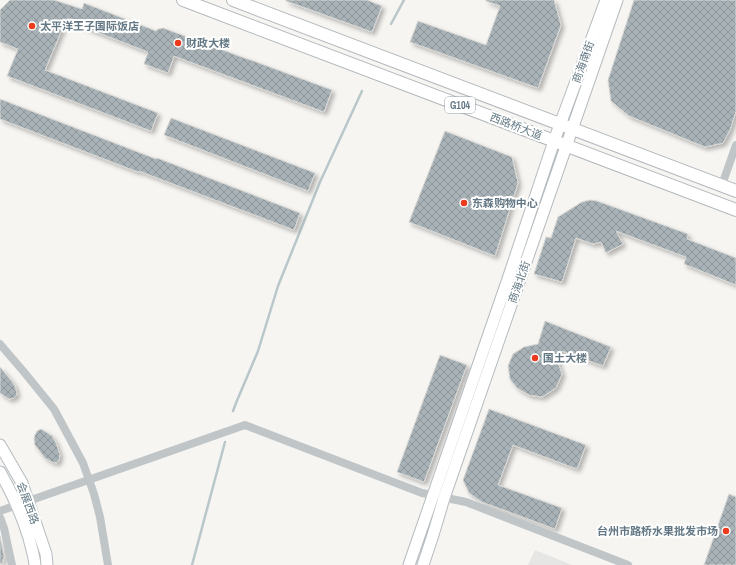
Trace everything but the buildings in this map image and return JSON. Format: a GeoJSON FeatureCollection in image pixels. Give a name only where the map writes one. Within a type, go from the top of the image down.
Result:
{"type":"FeatureCollection","features":[{"type":"Feature","properties":{"kind":"main road","name":"西路桥大道"},"geometry":{"type":"LineString","coordinates":[[183,0],[736,210]]}},
{"type":"Feature","properties":{"kind":"main road","name":"西路桥大道"},"geometry":{"type":"LineString","coordinates":[[233,0],[736,191]]}},
{"type":"Feature","properties":{"kind":"main road","name":"商海南街"},"geometry":{"type":"LineString","coordinates":[[560,124],[606,0]]}},
{"type":"Feature","properties":{"kind":"main road","name":"商海北街"},"geometry":{"type":"LineString","coordinates":[[409,565],[438,496],[567,145],[617,0]]}},
{"type":"Feature","properties":{"kind":"main road","name":"商海北街"},"geometry":{"type":"LineString","coordinates":[[423,565],[433,535],[438,496],[560,124]]}},
{"type":"Feature","properties":{"kind":"main road","name":"会展西路"},"geometry":{"type":"LineString","coordinates":[[0,445],[22,483],[46,554],[47,565]]}},
{"type":"Feature","properties":{"kind":"main road","name":"会展西路"},"geometry":{"type":"LineString","coordinates":[[0,472],[24,521],[34,556],[35,565]]}},
{"type":"Feature","properties":{"kind":"street"},"geometry":{"type":"LineString","coordinates":[[722,185],[736,145]]}},
{"type":"Feature","properties":{"kind":"street"},"geometry":{"type":"LineString","coordinates":[[0,344],[54,409],[83,463],[94,494],[100,518],[108,565]]}},
{"type":"Feature","properties":{"kind":"street"},"geometry":{"type":"LineString","coordinates":[[0,511],[244,425],[422,493],[466,502],[628,565]]}},
{"type":"Feature","properties":{"kind":"street"},"geometry":{"type":"LineString","coordinates":[[0,517],[4,528],[12,565]]}},
{"type":"Feature","properties":{"kind":"shaded area"},"geometry":{"type":"Polygon","coordinates":[[[535,550],[572,565],[528,565],[535,550]]]}},
{"type":"Feature","properties":{"kind":"waterway"},"geometry":{"type":"LineString","coordinates":[[391,24],[404,0]]}},
{"type":"Feature","properties":{"kind":"waterway"},"geometry":{"type":"LineString","coordinates":[[233,411],[258,351],[278,286],[320,182],[362,91]]}},
{"type":"Feature","properties":{"kind":"waterway"},"geometry":{"type":"LineString","coordinates":[[192,565],[225,442]]}},
{"type":"Feature","properties":{"kind":"place","name":"太平洋王子国际饭店"},"geometry":{"type":"Point","coordinates":[32,26]}},
{"type":"Feature","properties":{"kind":"place","name":"财政大楼"},"geometry":{"type":"Point","coordinates":[178,43]}},
{"type":"Feature","properties":{"kind":"place","name":"东森购物中心"},"geometry":{"type":"Point","coordinates":[464,203]}},
{"type":"Feature","properties":{"kind":"place","name":"国土大楼"},"geometry":{"type":"Point","coordinates":[535,358]}},
{"type":"Feature","properties":{"kind":"place","name":"台州市路桥水果批发市场"},"geometry":{"type":"Point","coordinates":[726,531]}}]}
